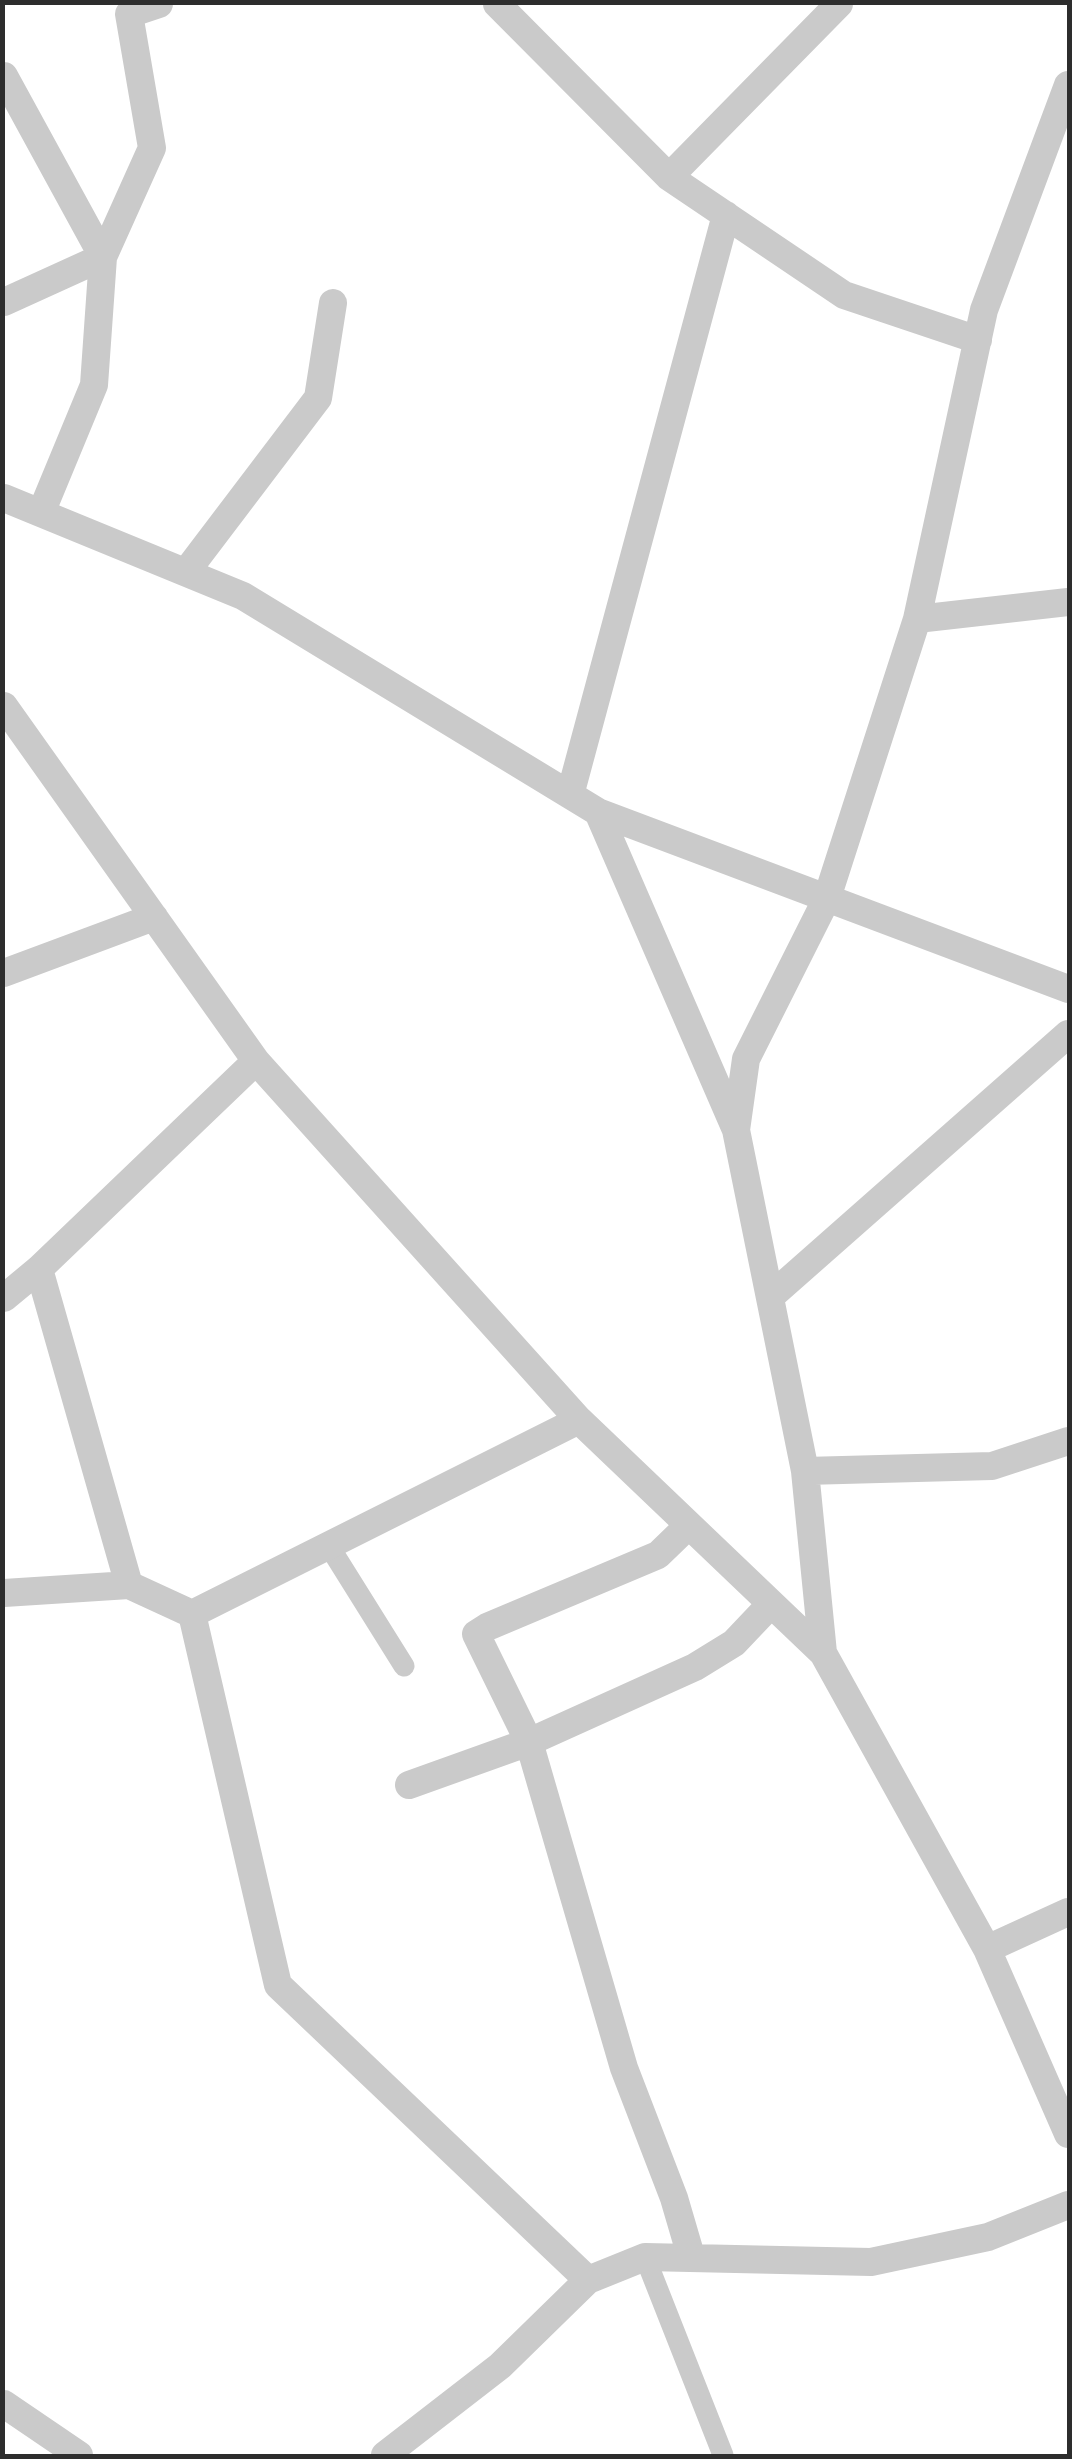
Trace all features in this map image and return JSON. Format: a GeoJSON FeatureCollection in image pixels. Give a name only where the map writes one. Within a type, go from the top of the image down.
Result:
{"type":"FeatureCollection","features":[{"type":"Feature","properties":{"kind":"street"},"geometry":{"type":"LineString","coordinates":[[41,513],[94,385],[103,257],[152,148],[127,9],[159,4]]}},
{"type":"Feature","properties":{"kind":"street"},"geometry":{"type":"LineString","coordinates":[[497,4],[669,176],[844,295],[978,340]]}},
{"type":"Feature","properties":{"kind":"street"},"geometry":{"type":"LineString","coordinates":[[669,176],[839,4]]}},
{"type":"Feature","properties":{"kind":"street"},"geometry":{"type":"LineString","coordinates":[[4,76],[103,257]]}},
{"type":"Feature","properties":{"kind":"street"},"geometry":{"type":"LineString","coordinates":[[736,1130],[746,1059],[827,898],[917,619],[984,310],[1068,84]]}},
{"type":"Feature","properties":{"kind":"street"},"geometry":{"type":"LineString","coordinates":[[570,795],[726,215]]}},
{"type":"Feature","properties":{"kind":"street"},"geometry":{"type":"LineString","coordinates":[[4,302],[103,257]]}},
{"type":"Feature","properties":{"kind":"street"},"geometry":{"type":"LineString","coordinates":[[186,572],[318,398],[333,303]]}},
{"type":"Feature","properties":{"kind":"street"},"geometry":{"type":"LineString","coordinates":[[4,498],[243,596],[598,812],[1068,989]]}},
{"type":"Feature","properties":{"kind":"street"},"geometry":{"type":"LineString","coordinates":[[917,619],[1068,602]]}},
{"type":"Feature","properties":{"kind":"street"},"geometry":{"type":"LineString","coordinates":[[4,706],[256,1061],[579,1420],[823,1654],[988,1950],[1068,2134]]}},
{"type":"Feature","properties":{"kind":"street"},"geometry":{"type":"LineString","coordinates":[[598,812],[736,1130],[805,1470],[823,1654]]}},
{"type":"Feature","properties":{"kind":"street"},"geometry":{"type":"LineString","coordinates":[[4,973],[154,917]]}},
{"type":"Feature","properties":{"kind":"street"},"geometry":{"type":"LineString","coordinates":[[770,1298],[1068,1034]]}},
{"type":"Feature","properties":{"kind":"street"},"geometry":{"type":"LineString","coordinates":[[4,1298],[39,1269],[256,1061]]}},
{"type":"Feature","properties":{"kind":"street"},"geometry":{"type":"LineString","coordinates":[[39,1269],[129,1585]]}},
{"type":"Feature","properties":{"kind":"street"},"geometry":{"type":"LineString","coordinates":[[192,1614],[579,1420]]}},
{"type":"Feature","properties":{"kind":"street"},"geometry":{"type":"LineString","coordinates":[[805,1470],[992,1466],[1068,1441]]}},
{"type":"Feature","properties":{"kind":"street"},"geometry":{"type":"LineString","coordinates":[[689,1525],[658,1555],[531,1608],[476,1634],[529,1742],[624,2068],[674,2198],[691,2256]]}},
{"type":"Feature","properties":{"kind":"street"},"geometry":{"type":"LineString","coordinates":[[4,1593],[129,1585],[192,1614]]}},
{"type":"Feature","properties":{"kind":"street"},"geometry":{"type":"LineString","coordinates":[[409,1785],[529,1742],[695,1667],[734,1643],[771,1604]]}},
{"type":"Feature","properties":{"kind":"street"},"geometry":{"type":"LineString","coordinates":[[192,1614],[278,1986],[588,2280]]}},
{"type":"Feature","properties":{"kind":"street"},"geometry":{"type":"LineString","coordinates":[[988,1950],[1068,1912]]}},
{"type":"Feature","properties":{"kind":"street"},"geometry":{"type":"LineString","coordinates":[[386,2455],[500,2366],[588,2280],[645,2257],[691,2256],[871,2262],[988,2237],[1068,2205]]}},
{"type":"Feature","properties":{"kind":"street"},"geometry":{"type":"LineString","coordinates":[[4,2404],[79,2455]]}},
{"type":"Feature","properties":{"kind":"lane"},"geometry":{"type":"LineString","coordinates":[[329,1546],[404,1666]]}},
{"type":"Feature","properties":{"kind":"lane"},"geometry":{"type":"LineString","coordinates":[[645,2257],[723,2455]]}}]}
